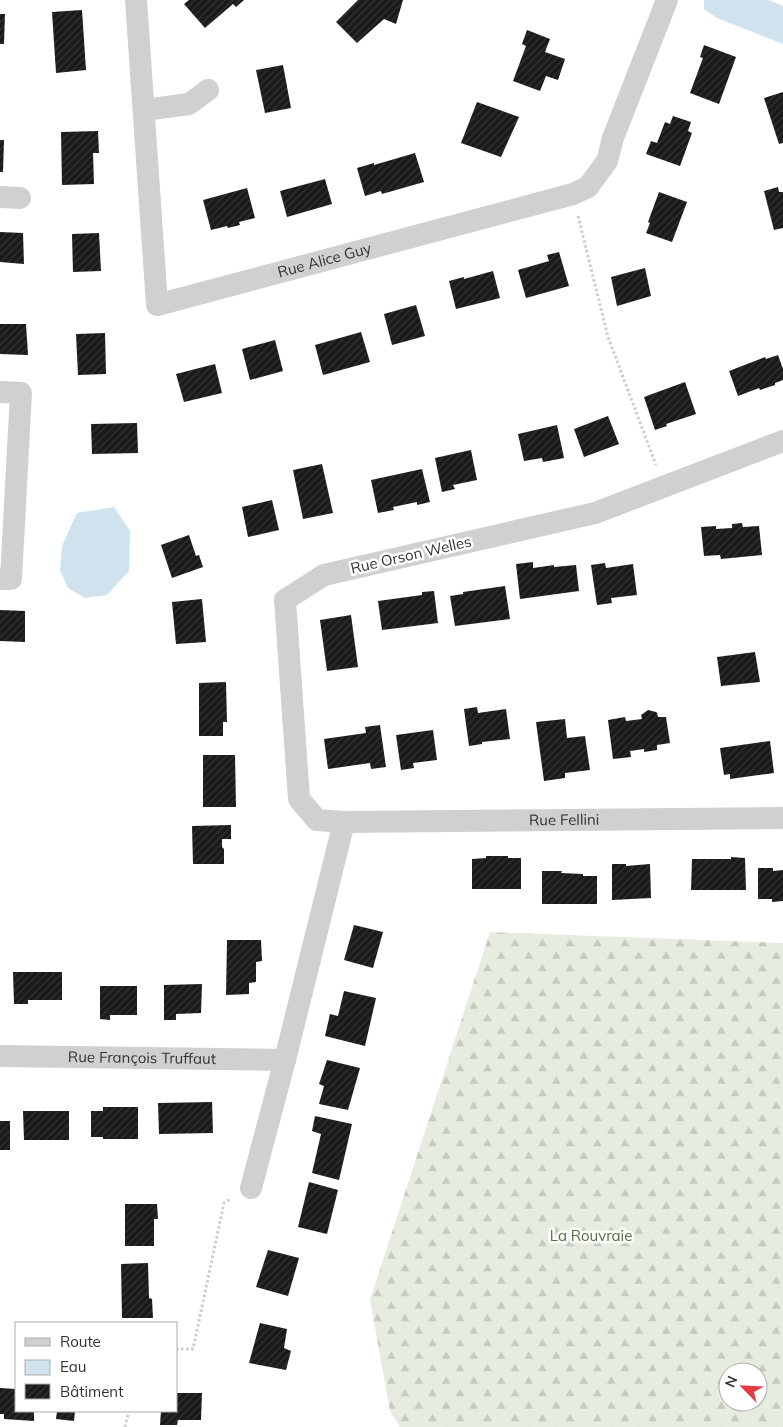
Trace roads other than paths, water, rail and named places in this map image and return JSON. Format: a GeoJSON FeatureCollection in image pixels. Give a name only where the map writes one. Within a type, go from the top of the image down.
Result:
{"type":"FeatureCollection","features":[{"type":"Feature","properties":{"kind":"street","name":"Rue Alice Guy"},"geometry":{"type":"LineString","coordinates":[[136,0],[157,305],[573,194],[588,187],[607,161],[613,138],[667,0]]}},
{"type":"Feature","properties":{"kind":"street"},"geometry":{"type":"LineString","coordinates":[[144,110],[189,104],[208,90]]}},
{"type":"Feature","properties":{"kind":"street"},"geometry":{"type":"LineString","coordinates":[[0,579],[11,580],[10,393]]}},
{"type":"Feature","properties":{"kind":"street","name":"Rue Orson Welles"},"geometry":{"type":"LineString","coordinates":[[344,822],[317,820],[299,799],[285,600],[324,575],[596,513],[783,441]]}},
{"type":"Feature","properties":{"kind":"street","name":"Rue Fellini"},"geometry":{"type":"LineString","coordinates":[[344,822],[783,818]]}},
{"type":"Feature","properties":{"kind":"street"},"geometry":{"type":"LineString","coordinates":[[251,1188],[344,822]]}},
{"type":"Feature","properties":{"kind":"street","name":"Rue François Truffaut"},"geometry":{"type":"LineString","coordinates":[[0,1056],[285,1060]]}},
{"type":"Feature","properties":{"kind":"water"},"geometry":{"type":"Polygon","coordinates":[[[704,0],[768,0],[783,6],[783,44],[717,18],[704,9],[704,0]]]}},
{"type":"Feature","properties":{"kind":"water"},"geometry":{"type":"Polygon","coordinates":[[[114,507],[130,531],[129,571],[107,595],[85,598],[68,588],[60,571],[62,546],[77,513],[114,507]]]}},
{"type":"Feature","properties":{"kind":"park label","name":"La Rouvraie"},"geometry":{"type":"Point","coordinates":[591,1236]}}]}
